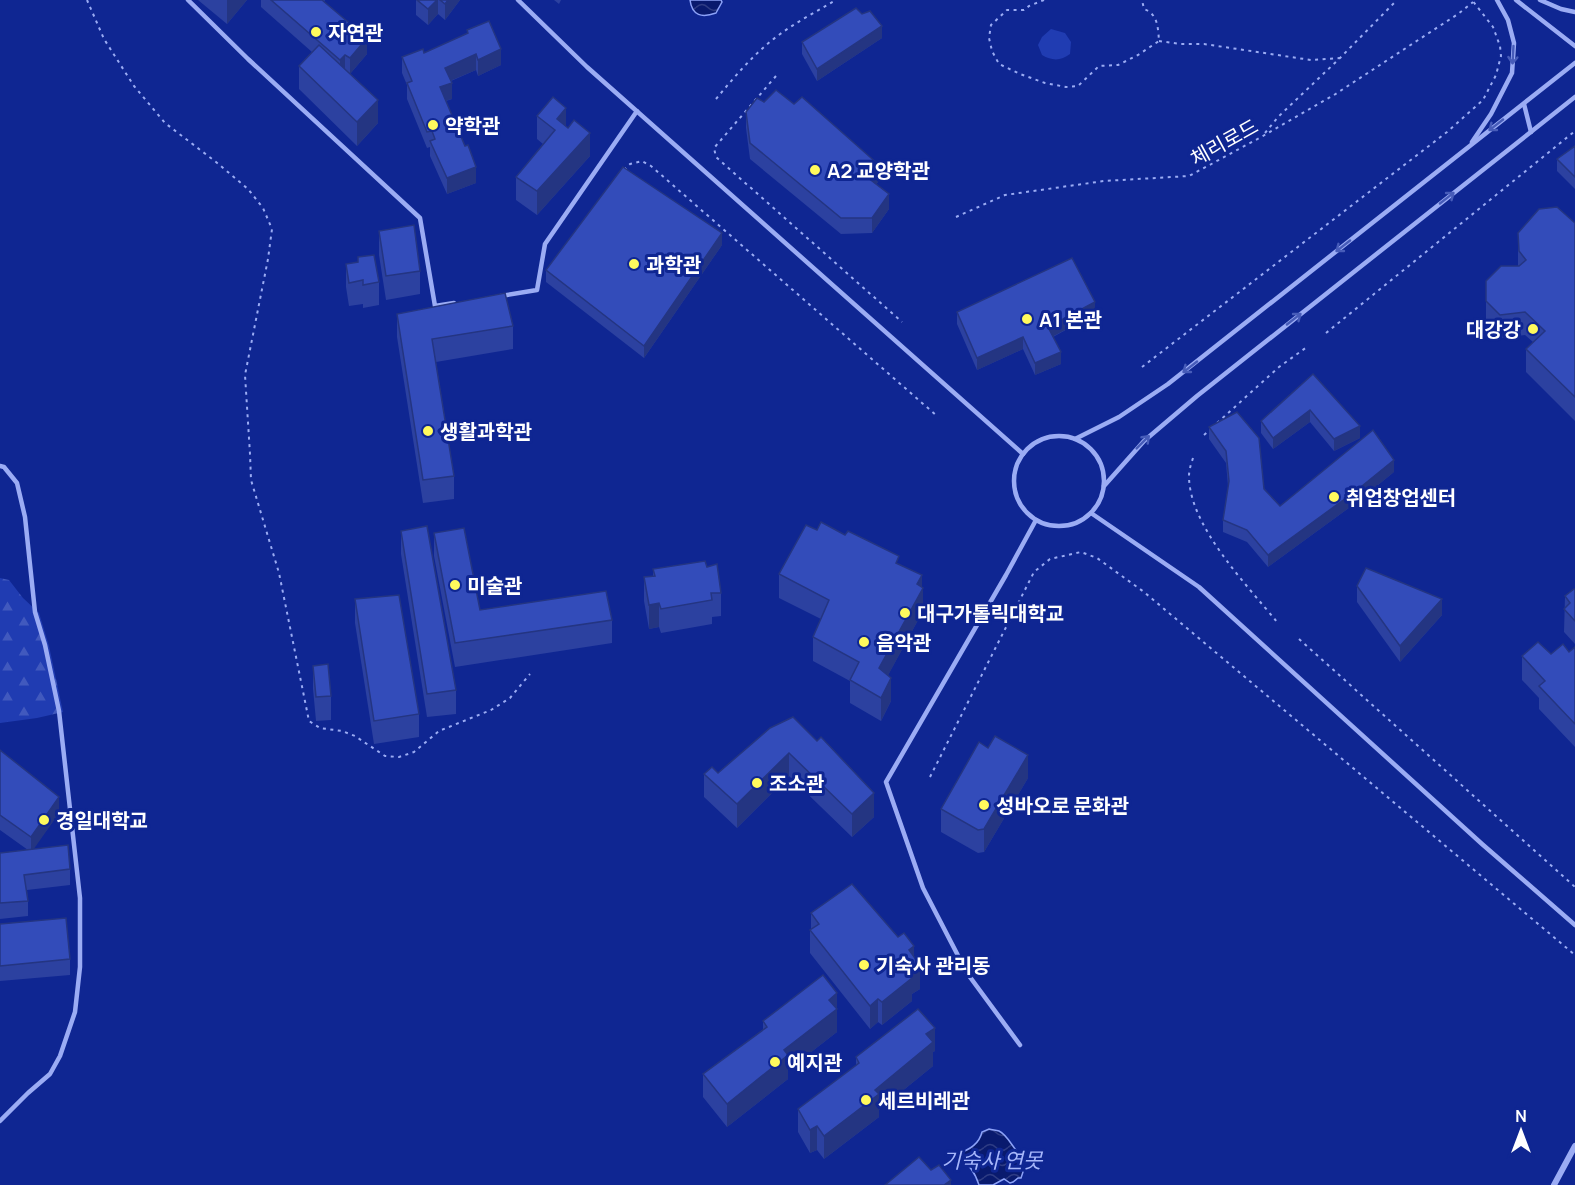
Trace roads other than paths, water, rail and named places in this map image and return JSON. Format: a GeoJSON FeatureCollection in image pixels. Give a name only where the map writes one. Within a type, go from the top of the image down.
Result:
{"type":"FeatureCollection","features":[{"type":"Feature","properties":{"kind":"street"},"geometry":{"type":"LineString","coordinates":[[1554,1185],[1575,1146]]}},
{"type":"Feature","properties":{"kind":"lane"},"geometry":{"type":"LineString","coordinates":[[188,0],[248,59],[420,218],[435,306],[458,302]]}},
{"type":"Feature","properties":{"kind":"lane"},"geometry":{"type":"LineString","coordinates":[[518,0],[587,67],[1023,454]]}},
{"type":"Feature","properties":{"kind":"lane"},"geometry":{"type":"LineString","coordinates":[[1469,147],[1491,114],[1512,73],[1514,43],[1508,20],[1497,0]]}},
{"type":"Feature","properties":{"kind":"lane"},"geometry":{"type":"LineString","coordinates":[[1516,0],[1575,46]]}},
{"type":"Feature","properties":{"kind":"lane"},"geometry":{"type":"LineString","coordinates":[[1540,0],[1575,12]]}},
{"type":"Feature","properties":{"kind":"lane"},"geometry":{"type":"LineString","coordinates":[[1075,439],[1119,417],[1168,384],[1575,63]]}},
{"type":"Feature","properties":{"kind":"lane"},"geometry":{"type":"LineString","coordinates":[[1104,486],[1144,441],[1197,396],[1575,97]]}},
{"type":"Feature","properties":{"kind":"lane"},"geometry":{"type":"LineString","coordinates":[[1524,104],[1531,132]]}},
{"type":"Feature","properties":{"kind":"lane"},"geometry":{"type":"LineString","coordinates":[[492,297],[537,290],[545,244],[637,111]]}},
{"type":"Feature","properties":{"kind":"lane"},"geometry":{"type":"LineString","coordinates":[[1062,436],[1075,439],[1088,446],[1098,458],[1103,471],[1104,486],[1100,500],[1091,513],[1080,521],[1062,526],[1036,520],[1022,506],[1016,495],[1014,481],[1016,468],[1023,454],[1037,442],[1062,436]]}},
{"type":"Feature","properties":{"kind":"lane"},"geometry":{"type":"LineString","coordinates":[[0,466],[4,467],[17,483],[25,517],[36,612],[59,711],[80,898],[80,967],[75,1012],[60,1056],[50,1074],[0,1121]]}},
{"type":"Feature","properties":{"kind":"lane"},"geometry":{"type":"LineString","coordinates":[[1091,513],[1199,587],[1482,844],[1575,925]]}},
{"type":"Feature","properties":{"kind":"lane"},"geometry":{"type":"LineString","coordinates":[[1020,1046],[967,973],[923,888],[886,782],[1036,520]]}},
{"type":"Feature","properties":{"kind":"water"},"geometry":{"type":"Polygon","coordinates":[[[690,0],[721,0],[722,2],[716,13],[702,15],[695,12],[690,0]]]}},
{"type":"Feature","properties":{"kind":"water","name":"기숙사 연못"},"geometry":{"type":"Polygon","coordinates":[[[989,1129],[1002,1133],[1022,1157],[1021,1178],[1010,1183],[1004,1179],[993,1185],[979,1185],[969,1166],[954,1157],[972,1147],[982,1132],[989,1129]]]}},
{"type":"Feature","properties":{"kind":"place","name":"자연관"},"geometry":{"type":"Point","coordinates":[316,32]}},
{"type":"Feature","properties":{"kind":"place","name":"약학관"},"geometry":{"type":"Point","coordinates":[433,125]}},
{"type":"Feature","properties":{"kind":"place","name":"A2 교양학관"},"geometry":{"type":"Point","coordinates":[815,170]}},
{"type":"Feature","properties":{"kind":"place","name":"과학관"},"geometry":{"type":"Point","coordinates":[634,264]}},
{"type":"Feature","properties":{"kind":"place","name":"A1 본관"},"geometry":{"type":"Point","coordinates":[1027,319]}},
{"type":"Feature","properties":{"kind":"place","name":"대강강"},"geometry":{"type":"Point","coordinates":[1533,329]}},
{"type":"Feature","properties":{"kind":"place","name":"생활과학관"},"geometry":{"type":"Point","coordinates":[428,431]}},
{"type":"Feature","properties":{"kind":"place","name":"취업창업센터"},"geometry":{"type":"Point","coordinates":[1334,497]}},
{"type":"Feature","properties":{"kind":"place","name":"미술관"},"geometry":{"type":"Point","coordinates":[455,585]}},
{"type":"Feature","properties":{"kind":"place","name":"대구가톨릭대학교"},"geometry":{"type":"Point","coordinates":[905,613]}},
{"type":"Feature","properties":{"kind":"place","name":"음악관"},"geometry":{"type":"Point","coordinates":[864,642]}},
{"type":"Feature","properties":{"kind":"place","name":"조소관"},"geometry":{"type":"Point","coordinates":[757,783]}},
{"type":"Feature","properties":{"kind":"place","name":"성바오로 문화관"},"geometry":{"type":"Point","coordinates":[984,805]}},
{"type":"Feature","properties":{"kind":"place","name":"경일대학교"},"geometry":{"type":"Point","coordinates":[44,820]}},
{"type":"Feature","properties":{"kind":"place","name":"기숙사 관리동"},"geometry":{"type":"Point","coordinates":[864,965]}},
{"type":"Feature","properties":{"kind":"place","name":"예지관"},"geometry":{"type":"Point","coordinates":[775,1062]}},
{"type":"Feature","properties":{"kind":"place","name":"세르비레관"},"geometry":{"type":"Point","coordinates":[866,1100]}}]}
